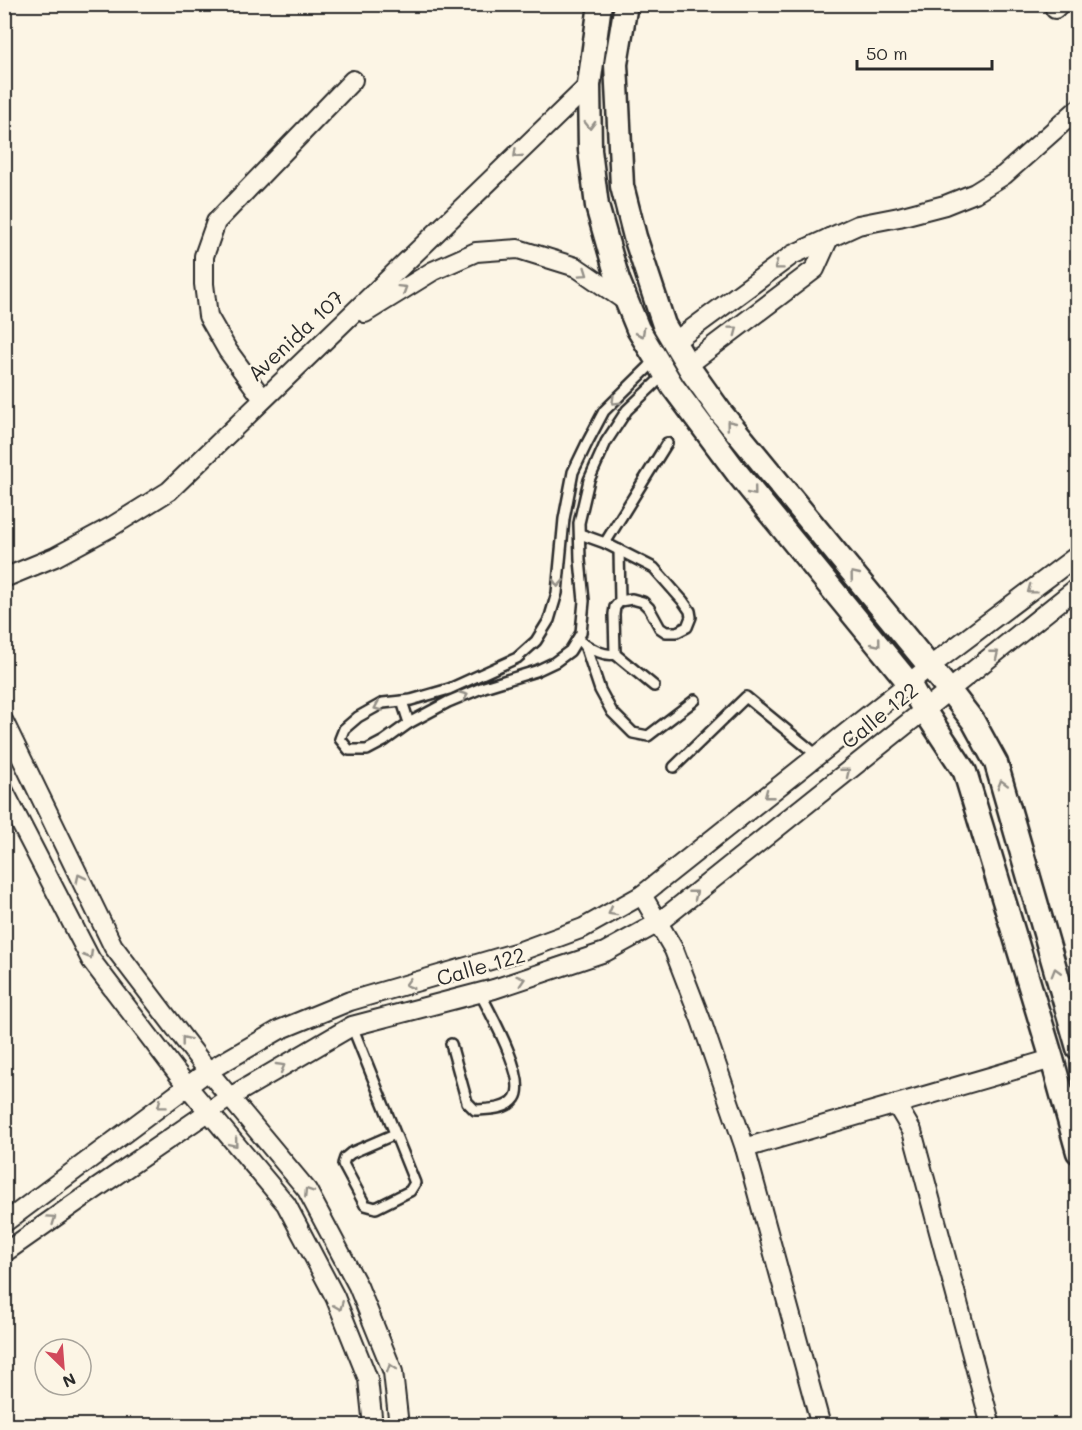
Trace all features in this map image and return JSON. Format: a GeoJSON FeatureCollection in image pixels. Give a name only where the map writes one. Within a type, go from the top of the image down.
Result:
{"type":"FeatureCollection","features":[{"type":"Feature","properties":{"kind":"street"},"geometry":{"type":"LineString","coordinates":[[600,4],[589,85],[590,150],[597,206],[618,280],[638,329],[673,387],[738,474],[909,683],[965,772],[1052,1059],[1077,1152]]}},
{"type":"Feature","properties":{"kind":"street"},"geometry":{"type":"LineString","coordinates":[[626,4],[616,64],[622,186],[635,237],[664,325],[722,414],[973,721],[996,763],[1077,1048]]}},
{"type":"Feature","properties":{"kind":"street"},"geometry":{"type":"LineString","coordinates":[[262,399],[228,351],[208,316],[204,284],[204,256],[216,222],[353,80]]}},
{"type":"Feature","properties":{"kind":"street","name":"Avenida 107"},"geometry":{"type":"LineString","coordinates":[[4,578],[55,557],[111,527],[169,491],[589,85]]}},
{"type":"Feature","properties":{"kind":"street"},"geometry":{"type":"LineString","coordinates":[[674,342],[792,255],[858,225],[945,205],[975,193],[1004,175],[1077,109]]}},
{"type":"Feature","properties":{"kind":"street"},"geometry":{"type":"LineString","coordinates":[[688,365],[815,269],[829,238]]}},
{"type":"Feature","properties":{"kind":"street"},"geometry":{"type":"LineString","coordinates":[[336,331],[433,270],[476,252],[518,249],[576,267],[627,302]]}},
{"type":"Feature","properties":{"kind":"street","name":"Calle 122"},"geometry":{"type":"LineString","coordinates":[[4,1223],[208,1071],[279,1030],[350,1001],[518,952],[583,928],[642,895],[929,667],[1077,555]]}},
{"type":"Feature","properties":{"kind":"street","name":"Calle 122"},"geometry":{"type":"LineString","coordinates":[[4,1253],[230,1097],[352,1026],[480,993],[605,952],[658,923],[1077,587]]}},
{"type":"Feature","properties":{"kind":"street"},"geometry":{"type":"LineString","coordinates":[[4,722],[113,946],[208,1071],[307,1190],[358,1286],[393,1372],[399,1425]]}},
{"type":"Feature","properties":{"kind":"street"},"geometry":{"type":"LineString","coordinates":[[4,791],[91,960],[187,1086],[286,1204],[330,1286],[368,1379],[374,1425]]}},
{"type":"Feature","properties":{"kind":"street"},"geometry":{"type":"LineString","coordinates":[[642,895],[674,950],[745,1148],[821,1425]]}},
{"type":"Feature","properties":{"kind":"street"},"geometry":{"type":"LineString","coordinates":[[1037,1011],[1065,1003]]}},
{"type":"Feature","properties":{"kind":"street"},"geometry":{"type":"LineString","coordinates":[[745,1148],[1052,1059]]}},
{"type":"Feature","properties":{"kind":"street"},"geometry":{"type":"LineString","coordinates":[[896,1104],[912,1131],[992,1425]]}},
{"type":"Feature","properties":{"kind":"lane"},"geometry":{"type":"LineString","coordinates":[[661,367],[627,410],[606,442],[589,480],[579,523],[584,601],[580,633],[581,642],[600,690],[612,712],[633,733],[648,736],[695,700]]}},
{"type":"Feature","properties":{"kind":"lane"},"geometry":{"type":"LineString","coordinates":[[581,642],[555,662],[536,671],[484,687],[448,702],[409,723],[367,750],[350,750],[340,739],[344,729],[358,717],[383,704],[449,689],[517,658],[536,641],[549,620],[557,593],[564,519],[573,472],[604,411],[661,367]]}},
{"type":"Feature","properties":{"kind":"lane"},"geometry":{"type":"LineString","coordinates":[[605,543],[667,444]]}},
{"type":"Feature","properties":{"kind":"lane"},"geometry":{"type":"LineString","coordinates":[[580,534],[605,543],[654,568],[690,611],[691,617],[687,627],[677,632],[666,632],[660,628],[643,602],[632,598],[620,601],[615,607],[614,614],[615,654]]}},
{"type":"Feature","properties":{"kind":"lane"},"geometry":{"type":"LineString","coordinates":[[619,550],[620,601]]}},
{"type":"Feature","properties":{"kind":"lane"},"geometry":{"type":"LineString","coordinates":[[581,642],[608,655],[615,654],[654,686]]}},
{"type":"Feature","properties":{"kind":"lane"},"geometry":{"type":"LineString","coordinates":[[674,767],[746,697],[818,756]]}},
{"type":"Feature","properties":{"kind":"lane"},"geometry":{"type":"LineString","coordinates":[[402,701],[409,723]]}},
{"type":"Feature","properties":{"kind":"lane"},"geometry":{"type":"LineString","coordinates":[[451,1044],[467,1102],[475,1110],[506,1105],[515,1099],[519,1088],[515,1072],[505,1042],[480,993]]}},
{"type":"Feature","properties":{"kind":"lane"},"geometry":{"type":"LineString","coordinates":[[352,1026],[415,1183],[410,1191],[376,1208],[365,1205],[343,1164],[345,1158],[351,1153],[395,1134]]}}]}
